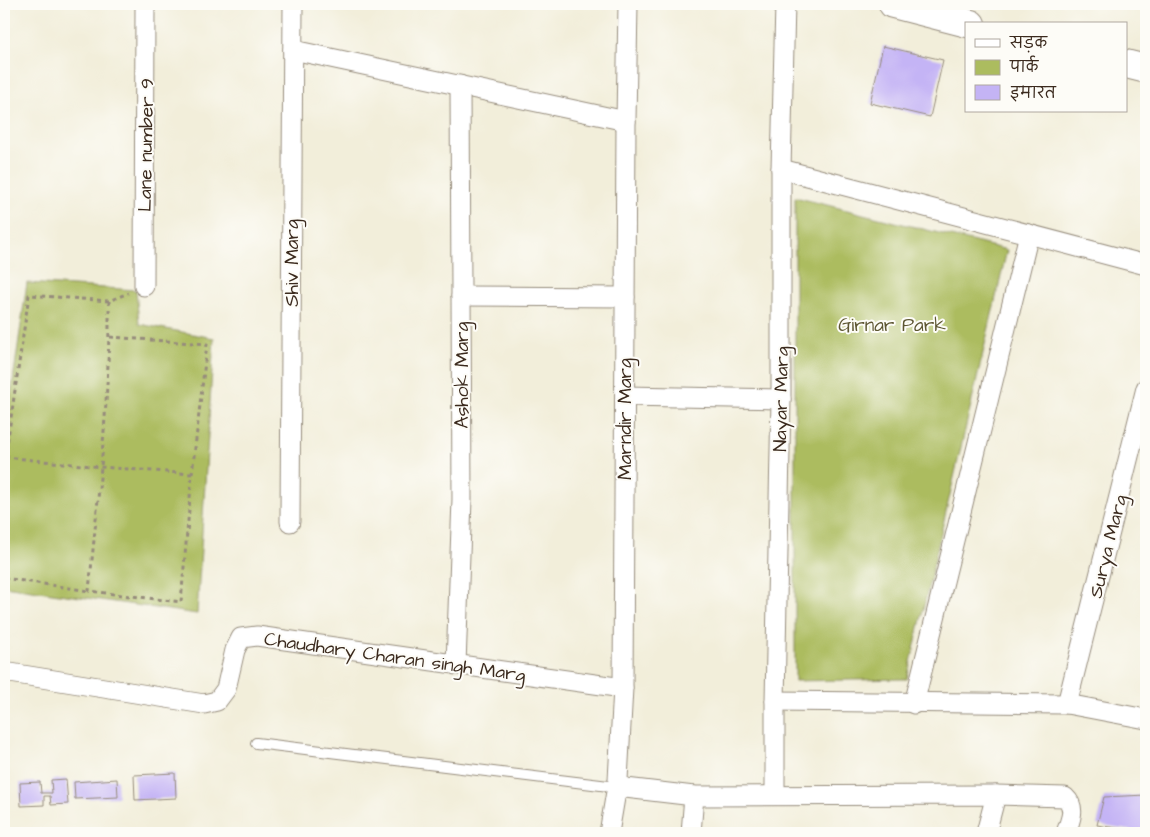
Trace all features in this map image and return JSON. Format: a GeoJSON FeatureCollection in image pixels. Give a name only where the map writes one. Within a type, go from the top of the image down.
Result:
{"type":"FeatureCollection","features":[{"type":"Feature","properties":{"kind":"street","name":"Lane number 9"},"geometry":{"type":"LineString","coordinates":[[144,286],[145,4]]}},
{"type":"Feature","properties":{"kind":"street","name":"Shiv Marg"},"geometry":{"type":"LineString","coordinates":[[290,522],[293,4]]}},
{"type":"Feature","properties":{"kind":"street","name":"Marndir Marg"},"geometry":{"type":"LineString","coordinates":[[609,833],[618,788],[623,688],[628,4]]}},
{"type":"Feature","properties":{"kind":"street","name":"Nayar Marg"},"geometry":{"type":"LineString","coordinates":[[775,794],[781,399],[781,170],[785,4]]}},
{"type":"Feature","properties":{"kind":"street"},"geometry":{"type":"LineString","coordinates":[[893,4],[965,22]]}},
{"type":"Feature","properties":{"kind":"street"},"geometry":{"type":"LineString","coordinates":[[292,50],[626,121]]}},
{"type":"Feature","properties":{"kind":"street"},"geometry":{"type":"LineString","coordinates":[[1128,64],[1146,69]]}},
{"type":"Feature","properties":{"kind":"street","name":"Ashok Marg"},"geometry":{"type":"LineString","coordinates":[[456,665],[462,499],[460,85]]}},
{"type":"Feature","properties":{"kind":"street"},"geometry":{"type":"LineString","coordinates":[[781,170],[1146,265]]}},
{"type":"Feature","properties":{"kind":"street"},"geometry":{"type":"LineString","coordinates":[[914,704],[1029,234]]}},
{"type":"Feature","properties":{"kind":"street"},"geometry":{"type":"LineString","coordinates":[[461,296],[625,297]]}},
{"type":"Feature","properties":{"kind":"street","name":"Surya Marg"},"geometry":{"type":"LineString","coordinates":[[1067,704],[1146,388]]}},
{"type":"Feature","properties":{"kind":"street"},"geometry":{"type":"LineString","coordinates":[[624,396],[781,399]]}},
{"type":"Feature","properties":{"kind":"street","name":"Chaudhary Charan singh Marg"},"geometry":{"type":"LineString","coordinates":[[4,672],[204,704],[217,701],[226,688],[235,650],[241,638],[257,636],[623,688]]}},
{"type":"Feature","properties":{"kind":"street"},"geometry":{"type":"LineString","coordinates":[[775,702],[1067,704],[1146,720]]}},
{"type":"Feature","properties":{"kind":"street"},"geometry":{"type":"LineString","coordinates":[[618,788],[694,796],[775,794],[1065,797],[1071,802],[1072,810],[1066,833]]}},
{"type":"Feature","properties":{"kind":"street"},"geometry":{"type":"LineString","coordinates":[[986,833],[996,795]]}},
{"type":"Feature","properties":{"kind":"street"},"geometry":{"type":"LineString","coordinates":[[691,833],[694,796]]}},
{"type":"Feature","properties":{"kind":"lane"},"geometry":{"type":"LineString","coordinates":[[256,743],[618,788]]}},
{"type":"Feature","properties":{"kind":"path"},"geometry":{"type":"LineString","coordinates":[[4,465],[29,295],[109,301],[110,337],[101,467],[89,591]]}},
{"type":"Feature","properties":{"kind":"path"},"geometry":{"type":"LineString","coordinates":[[4,578],[89,591],[182,602],[192,474],[207,344],[110,337]]}},
{"type":"Feature","properties":{"kind":"path"},"geometry":{"type":"LineString","coordinates":[[5,457],[192,474]]}},
{"type":"Feature","properties":{"kind":"green space","name":"Girnar Park"},"geometry":{"type":"Polygon","coordinates":[[[795,197],[1007,250],[907,679],[795,681],[795,197]]]}},
{"type":"Feature","properties":{"kind":"green space"},"geometry":{"type":"Polygon","coordinates":[[[27,283],[136,290],[139,324],[214,338],[197,614],[4,586],[4,443],[27,283]]]}},
{"type":"Feature","properties":{"kind":"building"},"geometry":{"type":"Polygon","coordinates":[[[883,46],[943,60],[930,117],[870,103],[883,46]]]}},
{"type":"Feature","properties":{"kind":"building"},"geometry":{"type":"Polygon","coordinates":[[[175,773],[176,798],[135,800],[134,775],[175,773]]]}},
{"type":"Feature","properties":{"kind":"building"},"geometry":{"type":"Polygon","coordinates":[[[66,779],[68,804],[51,805],[50,796],[44,796],[44,805],[21,806],[20,783],[40,782],[41,793],[52,793],[51,780],[66,779]]]}},
{"type":"Feature","properties":{"kind":"building"},"geometry":{"type":"Polygon","coordinates":[[[117,779],[118,797],[75,799],[74,782],[117,779]]]}},
{"type":"Feature","properties":{"kind":"building"},"geometry":{"type":"Polygon","coordinates":[[[1146,795],[1146,833],[1097,825],[1104,797],[1146,795]]]}}]}
